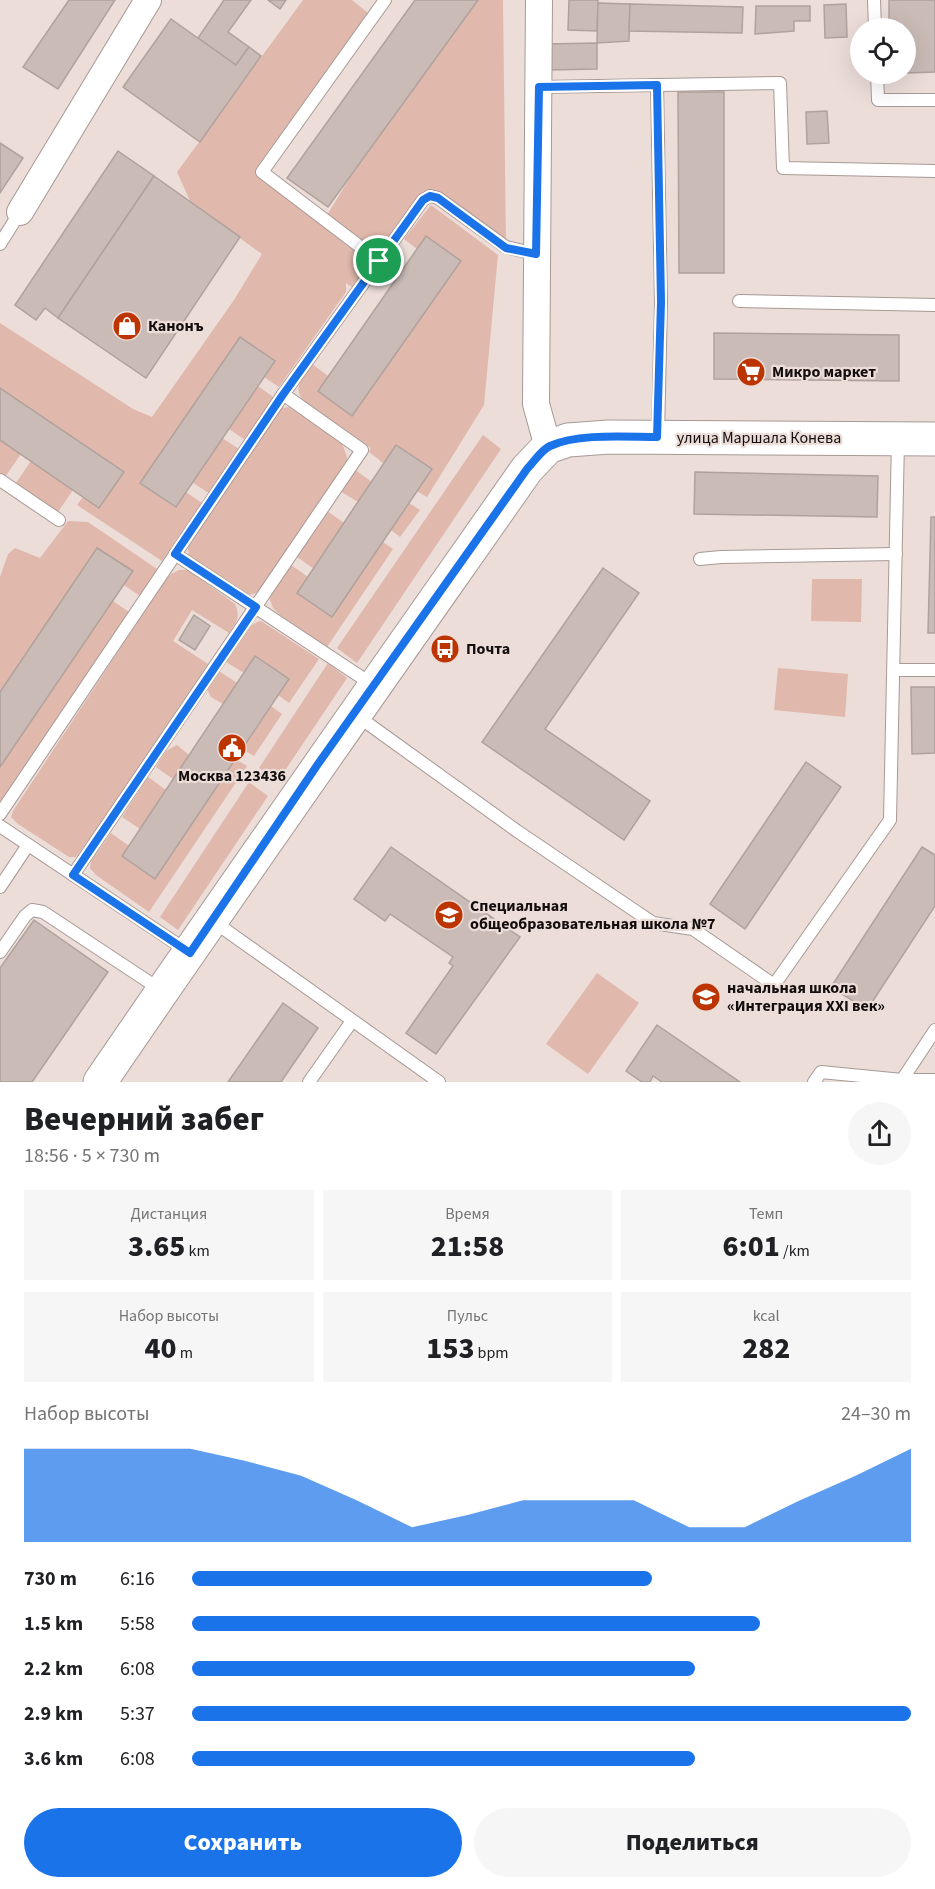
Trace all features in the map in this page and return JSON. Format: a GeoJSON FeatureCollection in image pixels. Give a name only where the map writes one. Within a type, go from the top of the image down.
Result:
{"type":"FeatureCollection","features":[{"type":"Feature","properties":{"kind":"street"},"geometry":{"type":"LineString","coordinates":[[20,212],[148,0]]}},
{"type":"Feature","properties":{"kind":"street"},"geometry":{"type":"LineString","coordinates":[[100,1082],[318,764],[527,469],[548,447],[536,404],[539,0]]}},
{"type":"Feature","properties":{"kind":"street","name":"улица Маршала Конева"},"geometry":{"type":"LineString","coordinates":[[548,447],[568,440],[609,436],[935,439]]}},
{"type":"Feature","properties":{"kind":"lane"},"geometry":{"type":"LineString","coordinates":[[379,261],[262,172],[385,0]]}},
{"type":"Feature","properties":{"kind":"lane"},"geometry":{"type":"LineString","coordinates":[[874,0],[875,18]]}},
{"type":"Feature","properties":{"kind":"lane"},"geometry":{"type":"LineString","coordinates":[[539,87],[780,83],[783,168],[935,171]]}},
{"type":"Feature","properties":{"kind":"lane"},"geometry":{"type":"LineString","coordinates":[[877,84],[878,100],[935,100]]}},
{"type":"Feature","properties":{"kind":"lane"},"geometry":{"type":"LineString","coordinates":[[657,85],[661,302],[657,437]]}},
{"type":"Feature","properties":{"kind":"lane"},"geometry":{"type":"LineString","coordinates":[[0,814],[284,394],[423,200],[430,196],[438,198],[506,248],[536,254]]}},
{"type":"Feature","properties":{"kind":"lane"},"geometry":{"type":"LineString","coordinates":[[0,244],[20,212]]}},
{"type":"Feature","properties":{"kind":"lane"},"geometry":{"type":"LineString","coordinates":[[739,302],[935,305]]}},
{"type":"Feature","properties":{"kind":"lane"},"geometry":{"type":"LineString","coordinates":[[73,875],[362,450],[284,394]]}},
{"type":"Feature","properties":{"kind":"lane"},"geometry":{"type":"LineString","coordinates":[[355,714],[517,831],[653,923],[693,929],[774,985],[890,820],[898,438]]}},
{"type":"Feature","properties":{"kind":"lane"},"geometry":{"type":"LineString","coordinates":[[0,480],[59,520]]}},
{"type":"Feature","properties":{"kind":"lane"},"geometry":{"type":"LineString","coordinates":[[175,554],[375,686]]}},
{"type":"Feature","properties":{"kind":"lane"},"geometry":{"type":"LineString","coordinates":[[699,559],[896,554]]}},
{"type":"Feature","properties":{"kind":"lane"},"geometry":{"type":"LineString","coordinates":[[894,670],[935,670]]}},
{"type":"Feature","properties":{"kind":"lane"},"geometry":{"type":"LineString","coordinates":[[0,826],[190,953]]}},
{"type":"Feature","properties":{"kind":"lane"},"geometry":{"type":"LineString","coordinates":[[0,887],[28,845]]}},
{"type":"Feature","properties":{"kind":"lane"},"geometry":{"type":"LineString","coordinates":[[0,952],[25,916],[32,910],[43,912],[162,990]]}},
{"type":"Feature","properties":{"kind":"lane"},"geometry":{"type":"LineString","coordinates":[[212,921],[439,1082]]}},
{"type":"Feature","properties":{"kind":"lane"},"geometry":{"type":"LineString","coordinates":[[309,1082],[352,1021]]}},
{"type":"Feature","properties":{"kind":"lane"},"geometry":{"type":"LineString","coordinates":[[902,1080],[935,1030]]}},
{"type":"Feature","properties":{"kind":"lane"},"geometry":{"type":"LineString","coordinates":[[814,1082],[821,1072],[902,1080],[935,1080]]}},
{"type":"Feature","properties":{"kind":"shaded area"},"geometry":{"type":"Polygon","coordinates":[[[303,0],[352,0],[373,17],[261,172],[324,220],[349,179],[478,0],[503,0],[506,247],[430,196],[358,291],[346,283],[346,292],[279,387],[264,377],[275,361],[240,337],[140,483],[175,507],[186,492],[202,503],[162,561],[77,505],[83,497],[100,508],[123,472],[0,388],[0,323],[133,409],[152,417],[234,300],[262,254],[191,203],[177,172],[303,0]]]}},
{"type":"Feature","properties":{"kind":"shaded area"},"geometry":{"type":"Polygon","coordinates":[[[431,205],[498,255],[484,405],[427,497],[411,487],[369,452],[371,448],[304,402],[300,396],[299,387],[302,378],[312,364],[328,376],[318,391],[352,415],[461,261],[427,237],[417,249],[404,239],[431,205]]]}},
{"type":"Feature","properties":{"kind":"shaded area"},"geometry":{"type":"Polygon","coordinates":[[[258,386],[273,397],[245,440],[229,429],[258,386]]]}},
{"type":"Feature","properties":{"kind":"shaded area"},"geometry":{"type":"Polygon","coordinates":[[[289,407],[342,443],[347,464],[260,590],[246,595],[189,556],[188,548],[275,414],[282,408],[289,407]]]}},
{"type":"Feature","properties":{"kind":"shaded area"},"geometry":{"type":"Polygon","coordinates":[[[483,435],[501,449],[357,663],[337,648],[483,435]]]}},
{"type":"Feature","properties":{"kind":"shaded area"},"geometry":{"type":"Polygon","coordinates":[[[222,438],[239,449],[210,494],[192,482],[222,438]]]}},
{"type":"Feature","properties":{"kind":"shaded area"},"geometry":{"type":"Polygon","coordinates":[[[0,440],[21,454],[5,477],[0,473],[0,440]]]}},
{"type":"Feature","properties":{"kind":"shaded area"},"geometry":{"type":"Polygon","coordinates":[[[31,461],[73,490],[58,512],[16,483],[31,461]]]}},
{"type":"Feature","properties":{"kind":"shaded area"},"geometry":{"type":"Polygon","coordinates":[[[354,469],[372,482],[358,502],[340,491],[354,469]]]}},
{"type":"Feature","properties":{"kind":"shaded area"},"geometry":{"type":"Polygon","coordinates":[[[409,503],[420,510],[400,537],[391,530],[409,503]]]}},
{"type":"Feature","properties":{"kind":"shaded area"},"geometry":{"type":"Polygon","coordinates":[[[327,511],[344,523],[313,568],[297,557],[327,511]]]}},
{"type":"Feature","properties":{"kind":"shaded area"},"geometry":{"type":"Polygon","coordinates":[[[68,521],[88,522],[157,569],[140,596],[124,585],[132,571],[97,548],[0,692],[0,577],[8,554],[15,548],[40,558],[68,521]]]}},
{"type":"Feature","properties":{"kind":"shaded area"},"geometry":{"type":"Polygon","coordinates":[[[383,542],[393,549],[327,647],[273,608],[269,597],[291,565],[308,577],[297,593],[332,617],[383,542]]]}},
{"type":"Feature","properties":{"kind":"shaded area"},"geometry":{"type":"Polygon","coordinates":[[[179,570],[188,570],[235,604],[238,612],[237,619],[229,633],[192,610],[173,641],[208,664],[87,842],[76,857],[69,857],[18,824],[11,817],[13,811],[164,582],[171,574],[179,570]]]}},
{"type":"Feature","properties":{"kind":"shaded area"},"geometry":{"type":"Polygon","coordinates":[[[812,579],[862,579],[861,622],[811,621],[812,579]]]}},
{"type":"Feature","properties":{"kind":"shaded area"},"geometry":{"type":"Polygon","coordinates":[[[113,601],[129,612],[4,799],[0,801],[0,767],[113,601]]]}},
{"type":"Feature","properties":{"kind":"shaded area"},"geometry":{"type":"Polygon","coordinates":[[[261,621],[319,659],[289,703],[278,695],[288,679],[255,657],[244,673],[226,662],[244,632],[261,621]]]}},
{"type":"Feature","properties":{"kind":"shaded area"},"geometry":{"type":"Polygon","coordinates":[[[328,663],[347,678],[278,781],[259,768],[328,663]]]}},
{"type":"Feature","properties":{"kind":"shaded area"},"geometry":{"type":"Polygon","coordinates":[[[778,668],[848,674],[845,717],[774,710],[778,668]]]}},
{"type":"Feature","properties":{"kind":"shaded area"},"geometry":{"type":"Polygon","coordinates":[[[219,671],[237,683],[223,704],[211,697],[207,689],[219,671]]]}},
{"type":"Feature","properties":{"kind":"shaded area"},"geometry":{"type":"Polygon","coordinates":[[[271,706],[282,714],[254,756],[242,749],[271,706]]]}},
{"type":"Feature","properties":{"kind":"shaded area"},"geometry":{"type":"Polygon","coordinates":[[[177,745],[189,755],[173,779],[156,767],[166,751],[177,745]]]}},
{"type":"Feature","properties":{"kind":"shaded area"},"geometry":{"type":"Polygon","coordinates":[[[235,759],[247,766],[149,912],[96,875],[90,868],[91,861],[111,833],[129,846],[122,857],[155,879],[235,759]]]}},
{"type":"Feature","properties":{"kind":"shaded area"},"geometry":{"type":"Polygon","coordinates":[[[148,777],[166,790],[140,829],[122,817],[148,777]]]}},
{"type":"Feature","properties":{"kind":"shaded area"},"geometry":{"type":"Polygon","coordinates":[[[249,782],[268,796],[178,930],[160,917],[249,782]]]}},
{"type":"Feature","properties":{"kind":"shaded area"},"geometry":{"type":"Polygon","coordinates":[[[597,973],[639,1003],[588,1074],[546,1044],[597,973]]]}},
{"type":"Feature","properties":{"kind":"building"},"geometry":{"type":"Polygon","coordinates":[[[69,0],[115,0],[58,89],[23,67],[69,0]]]}},
{"type":"Feature","properties":{"kind":"building"},"geometry":{"type":"Polygon","coordinates":[[[224,0],[251,0],[228,32],[249,47],[236,65],[198,38],[224,0]]]}},
{"type":"Feature","properties":{"kind":"building"},"geometry":{"type":"Polygon","coordinates":[[[268,0],[286,0],[280,9],[268,0]]]}},
{"type":"Feature","properties":{"kind":"building"},"geometry":{"type":"Polygon","coordinates":[[[415,0],[478,0],[328,207],[287,178],[415,0]]]}},
{"type":"Feature","properties":{"kind":"building"},"geometry":{"type":"Polygon","coordinates":[[[569,0],[598,0],[597,31],[568,30],[569,0]]]}},
{"type":"Feature","properties":{"kind":"building"},"geometry":{"type":"Polygon","coordinates":[[[889,0],[935,0],[935,72],[916,73],[916,18],[889,18],[889,0]]]}},
{"type":"Feature","properties":{"kind":"building"},"geometry":{"type":"Polygon","coordinates":[[[598,3],[630,4],[629,41],[597,43],[598,3]]]}},
{"type":"Feature","properties":{"kind":"building"},"geometry":{"type":"Polygon","coordinates":[[[630,4],[743,7],[742,33],[629,31],[630,4]]]}},
{"type":"Feature","properties":{"kind":"building"},"geometry":{"type":"Polygon","coordinates":[[[846,4],[847,37],[825,38],[824,5],[846,4]]]}},
{"type":"Feature","properties":{"kind":"building"},"geometry":{"type":"Polygon","coordinates":[[[756,6],[810,6],[810,21],[794,21],[794,31],[755,34],[756,6]]]}},
{"type":"Feature","properties":{"kind":"building"},"geometry":{"type":"Polygon","coordinates":[[[171,19],[236,65],[249,47],[261,56],[200,142],[123,87],[171,19]]]}},
{"type":"Feature","properties":{"kind":"building"},"geometry":{"type":"Polygon","coordinates":[[[597,43],[597,69],[548,70],[547,44],[597,43]]]}},
{"type":"Feature","properties":{"kind":"building"},"geometry":{"type":"Polygon","coordinates":[[[678,92],[724,92],[724,273],[679,273],[678,92]]]}},
{"type":"Feature","properties":{"kind":"building"},"geometry":{"type":"Polygon","coordinates":[[[827,111],[829,143],[807,144],[806,112],[827,111]]]}},
{"type":"Feature","properties":{"kind":"building"},"geometry":{"type":"Polygon","coordinates":[[[0,143],[23,158],[0,193],[0,143]]]}},
{"type":"Feature","properties":{"kind":"building"},"geometry":{"type":"Polygon","coordinates":[[[118,151],[154,176],[58,318],[45,308],[36,320],[15,305],[118,151]]]}},
{"type":"Feature","properties":{"kind":"building"},"geometry":{"type":"Polygon","coordinates":[[[154,176],[240,237],[146,378],[58,318],[154,176]]]}},
{"type":"Feature","properties":{"kind":"building"},"geometry":{"type":"Polygon","coordinates":[[[426,236],[461,261],[352,416],[318,391],[426,236]]]}},
{"type":"Feature","properties":{"kind":"building"},"geometry":{"type":"Polygon","coordinates":[[[714,333],[899,335],[899,381],[714,379],[714,333]]]}},
{"type":"Feature","properties":{"kind":"building"},"geometry":{"type":"Polygon","coordinates":[[[240,337],[275,361],[176,507],[140,483],[240,337]]]}},
{"type":"Feature","properties":{"kind":"building"},"geometry":{"type":"Polygon","coordinates":[[[0,388],[124,472],[99,508],[0,440],[0,388]]]}},
{"type":"Feature","properties":{"kind":"building"},"geometry":{"type":"Polygon","coordinates":[[[396,445],[432,469],[332,617],[297,593],[396,445]]]}},
{"type":"Feature","properties":{"kind":"building"},"geometry":{"type":"Polygon","coordinates":[[[695,472],[878,476],[877,517],[694,514],[695,472]]]}},
{"type":"Feature","properties":{"kind":"building"},"geometry":{"type":"Polygon","coordinates":[[[931,517],[935,517],[935,633],[928,633],[931,517]]]}},
{"type":"Feature","properties":{"kind":"building"},"geometry":{"type":"Polygon","coordinates":[[[97,548],[133,571],[0,767],[0,692],[97,548]]]}},
{"type":"Feature","properties":{"kind":"building"},"geometry":{"type":"Polygon","coordinates":[[[603,568],[639,593],[545,729],[650,801],[624,840],[482,742],[603,568]]]}},
{"type":"Feature","properties":{"kind":"building"},"geometry":{"type":"Polygon","coordinates":[[[194,615],[210,626],[195,650],[179,640],[194,615]]]}},
{"type":"Feature","properties":{"kind":"building"},"geometry":{"type":"Polygon","coordinates":[[[255,656],[289,679],[155,879],[122,856],[255,656]]]}},
{"type":"Feature","properties":{"kind":"building"},"geometry":{"type":"Polygon","coordinates":[[[911,687],[935,687],[935,753],[912,754],[911,687]]]}},
{"type":"Feature","properties":{"kind":"building"},"geometry":{"type":"Polygon","coordinates":[[[806,762],[841,787],[745,929],[710,904],[806,762]]]}},
{"type":"Feature","properties":{"kind":"building"},"geometry":{"type":"Polygon","coordinates":[[[391,847],[520,937],[436,1054],[406,1033],[453,966],[449,963],[453,957],[390,914],[385,921],[354,899],[391,847]]]}},
{"type":"Feature","properties":{"kind":"building"},"geometry":{"type":"Polygon","coordinates":[[[922,847],[935,855],[935,906],[867,1010],[831,987],[922,847]]]}},
{"type":"Feature","properties":{"kind":"building"},"geometry":{"type":"Polygon","coordinates":[[[34,920],[108,972],[32,1082],[0,1082],[0,968],[34,920]]]}},
{"type":"Feature","properties":{"kind":"building"},"geometry":{"type":"Polygon","coordinates":[[[283,1003],[318,1028],[281,1082],[228,1082],[283,1003]]]}},
{"type":"Feature","properties":{"kind":"building"},"geometry":{"type":"Polygon","coordinates":[[[657,1025],[740,1082],[662,1082],[653,1076],[650,1082],[642,1082],[626,1071],[657,1025]]]}},
{"type":"Feature","properties":{"kind":"place","name":"Канонъ"},"geometry":{"type":"Point","coordinates":[127,326]}},
{"type":"Feature","properties":{"kind":"place","name":"Микро маркет"},"geometry":{"type":"Point","coordinates":[751,372]}},
{"type":"Feature","properties":{"kind":"place","name":"Почта"},"geometry":{"type":"Point","coordinates":[445,649]}},
{"type":"Feature","properties":{"kind":"place","name":"Москва 123436"},"geometry":{"type":"Point","coordinates":[232,748]}},
{"type":"Feature","properties":{"kind":"place","name":"Специальная общеобразовательная школа №7"},"geometry":{"type":"Point","coordinates":[449,915]}},
{"type":"Feature","properties":{"kind":"place","name":"начальная школа «Интеграция XXI век»"},"geometry":{"type":"Point","coordinates":[706,997]}},
{"type":"Feature","properties":{"kind":"route"},"geometry":{"type":"LineString","coordinates":[[657,85],[661,302],[657,437],[609,436],[568,440],[548,447],[527,469],[318,764],[190,953],[73,875],[256,607],[175,554],[282,396],[379,261],[423,200],[430,196],[438,198],[506,248],[536,254],[539,87],[657,85]]}}]}
